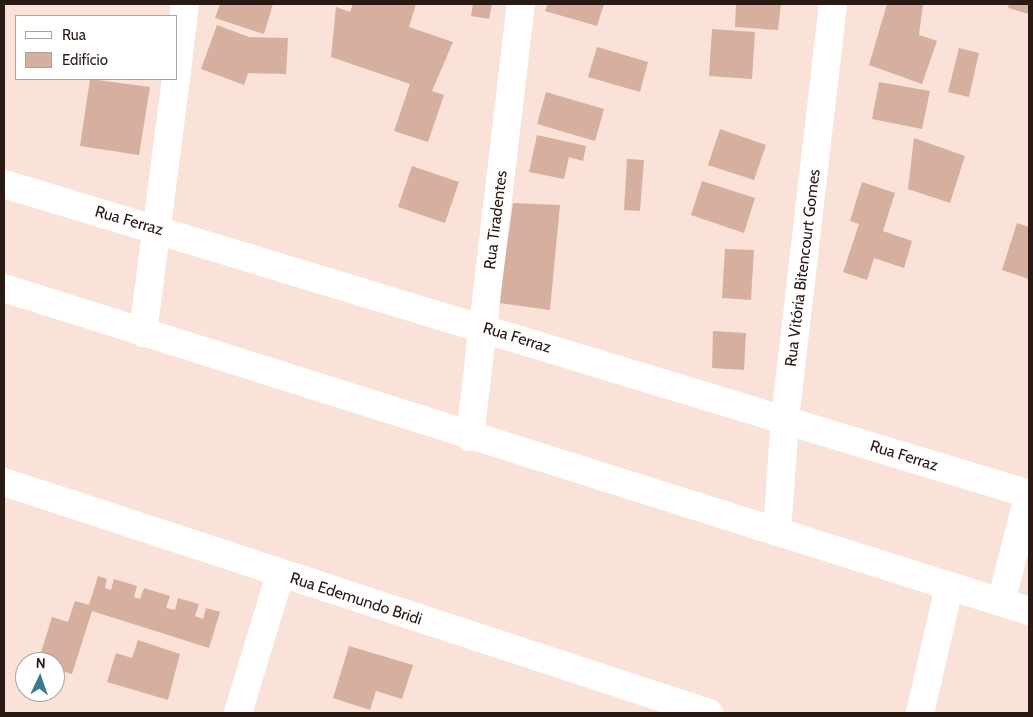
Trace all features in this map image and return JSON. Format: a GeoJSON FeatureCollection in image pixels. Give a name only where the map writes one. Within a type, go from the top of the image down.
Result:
{"type":"FeatureCollection","features":[{"type":"Feature","properties":{"kind":"street"},"geometry":{"type":"LineString","coordinates":[[178,62],[185,4]]}},
{"type":"Feature","properties":{"kind":"street","name":"Rua Tiradentes"},"geometry":{"type":"LineString","coordinates":[[470,437],[521,4]]}},
{"type":"Feature","properties":{"kind":"street","name":"Rua Vitória Bitencourt Gomes"},"geometry":{"type":"LineString","coordinates":[[777,532],[785,419],[834,4]]}},
{"type":"Feature","properties":{"kind":"street"},"geometry":{"type":"LineString","coordinates":[[143,333],[176,80]]}},
{"type":"Feature","properties":{"kind":"street","name":"Rua Ferraz"},"geometry":{"type":"LineString","coordinates":[[4,184],[158,229],[1029,494]]}},
{"type":"Feature","properties":{"kind":"street"},"geometry":{"type":"LineString","coordinates":[[4,288],[470,437],[1029,611]]}},
{"type":"Feature","properties":{"kind":"street","name":"Rua Edemundo Bridi"},"geometry":{"type":"LineString","coordinates":[[4,482],[280,575],[709,713]]}},
{"type":"Feature","properties":{"kind":"street"},"geometry":{"type":"LineString","coordinates":[[1001,602],[1029,494]]}},
{"type":"Feature","properties":{"kind":"street"},"geometry":{"type":"LineString","coordinates":[[238,713],[280,575]]}},
{"type":"Feature","properties":{"kind":"street"},"geometry":{"type":"LineString","coordinates":[[920,713],[949,587]]}},
{"type":"Feature","properties":{"kind":"building"},"geometry":{"type":"Polygon","coordinates":[[[220,4],[273,4],[264,34],[215,18],[220,4]]]}},
{"type":"Feature","properties":{"kind":"building"},"geometry":{"type":"Polygon","coordinates":[[[353,4],[416,4],[409,27],[453,42],[432,91],[444,95],[428,142],[394,131],[410,84],[331,57],[336,7],[350,12],[353,4]]]}},
{"type":"Feature","properties":{"kind":"building"},"geometry":{"type":"Polygon","coordinates":[[[473,4],[492,4],[489,19],[471,16],[473,4]]]}},
{"type":"Feature","properties":{"kind":"building"},"geometry":{"type":"Polygon","coordinates":[[[548,4],[604,4],[597,26],[545,11],[548,4]]]}},
{"type":"Feature","properties":{"kind":"building"},"geometry":{"type":"Polygon","coordinates":[[[736,4],[781,4],[778,30],[735,27],[736,4]]]}},
{"type":"Feature","properties":{"kind":"building"},"geometry":{"type":"Polygon","coordinates":[[[887,4],[923,4],[919,35],[937,41],[922,84],[869,65],[887,4]]]}},
{"type":"Feature","properties":{"kind":"building"},"geometry":{"type":"Polygon","coordinates":[[[1009,4],[1029,4],[1029,14],[1008,8],[1009,4]]]}},
{"type":"Feature","properties":{"kind":"building"},"geometry":{"type":"Polygon","coordinates":[[[217,25],[249,37],[288,38],[286,74],[248,73],[244,85],[201,69],[217,25]]]}},
{"type":"Feature","properties":{"kind":"building"},"geometry":{"type":"Polygon","coordinates":[[[712,29],[755,32],[752,79],[709,76],[712,29]]]}},
{"type":"Feature","properties":{"kind":"building"},"geometry":{"type":"Polygon","coordinates":[[[597,47],[648,62],[640,92],[588,77],[597,47]]]}},
{"type":"Feature","properties":{"kind":"building"},"geometry":{"type":"Polygon","coordinates":[[[959,48],[979,53],[969,97],[948,92],[959,48]]]}},
{"type":"Feature","properties":{"kind":"building"},"geometry":{"type":"Polygon","coordinates":[[[90,80],[150,87],[139,155],[80,146],[90,80]]]}},
{"type":"Feature","properties":{"kind":"building"},"geometry":{"type":"Polygon","coordinates":[[[879,82],[930,91],[922,129],[872,119],[879,82]]]}},
{"type":"Feature","properties":{"kind":"building"},"geometry":{"type":"Polygon","coordinates":[[[546,92],[604,109],[595,141],[537,124],[546,92]]]}},
{"type":"Feature","properties":{"kind":"building"},"geometry":{"type":"Polygon","coordinates":[[[720,129],[766,145],[754,180],[708,165],[720,129]]]}},
{"type":"Feature","properties":{"kind":"building"},"geometry":{"type":"Polygon","coordinates":[[[537,135],[586,146],[583,161],[569,157],[564,179],[529,172],[537,135]]]}},
{"type":"Feature","properties":{"kind":"building"},"geometry":{"type":"Polygon","coordinates":[[[914,138],[965,156],[950,203],[908,189],[914,138]]]}},
{"type":"Feature","properties":{"kind":"building"},"geometry":{"type":"Polygon","coordinates":[[[627,159],[644,160],[640,211],[624,210],[627,159]]]}},
{"type":"Feature","properties":{"kind":"building"},"geometry":{"type":"Polygon","coordinates":[[[412,166],[459,182],[445,223],[398,207],[412,166]]]}},
{"type":"Feature","properties":{"kind":"building"},"geometry":{"type":"Polygon","coordinates":[[[702,181],[755,198],[744,233],[691,215],[702,181]]]}},
{"type":"Feature","properties":{"kind":"building"},"geometry":{"type":"Polygon","coordinates":[[[862,182],[895,193],[883,231],[912,241],[904,268],[874,258],[867,280],[843,272],[859,224],[850,221],[862,182]]]}},
{"type":"Feature","properties":{"kind":"building"},"geometry":{"type":"Polygon","coordinates":[[[513,203],[560,205],[550,310],[499,303],[513,203]]]}},
{"type":"Feature","properties":{"kind":"building"},"geometry":{"type":"Polygon","coordinates":[[[1017,223],[1029,227],[1029,279],[1002,270],[1017,223]]]}},
{"type":"Feature","properties":{"kind":"building"},"geometry":{"type":"Polygon","coordinates":[[[725,249],[754,250],[751,300],[722,298],[725,249]]]}},
{"type":"Feature","properties":{"kind":"building"},"geometry":{"type":"Polygon","coordinates":[[[713,331],[746,333],[744,370],[712,368],[713,331]]]}},
{"type":"Feature","properties":{"kind":"building"},"geometry":{"type":"Polygon","coordinates":[[[98,576],[107,579],[105,588],[111,590],[114,579],[137,586],[134,597],[140,599],[144,588],[170,596],[166,608],[175,610],[178,598],[199,604],[195,616],[203,619],[206,608],[220,612],[209,648],[92,611],[72,674],[65,672],[65,652],[41,652],[52,617],[68,622],[75,601],[89,605],[98,576]]]}},
{"type":"Feature","properties":{"kind":"building"},"geometry":{"type":"Polygon","coordinates":[[[138,640],[180,654],[168,700],[107,682],[116,653],[132,658],[138,640]]]}},
{"type":"Feature","properties":{"kind":"building"},"geometry":{"type":"Polygon","coordinates":[[[349,646],[413,665],[402,699],[376,691],[370,710],[333,698],[349,646]]]}}]}
